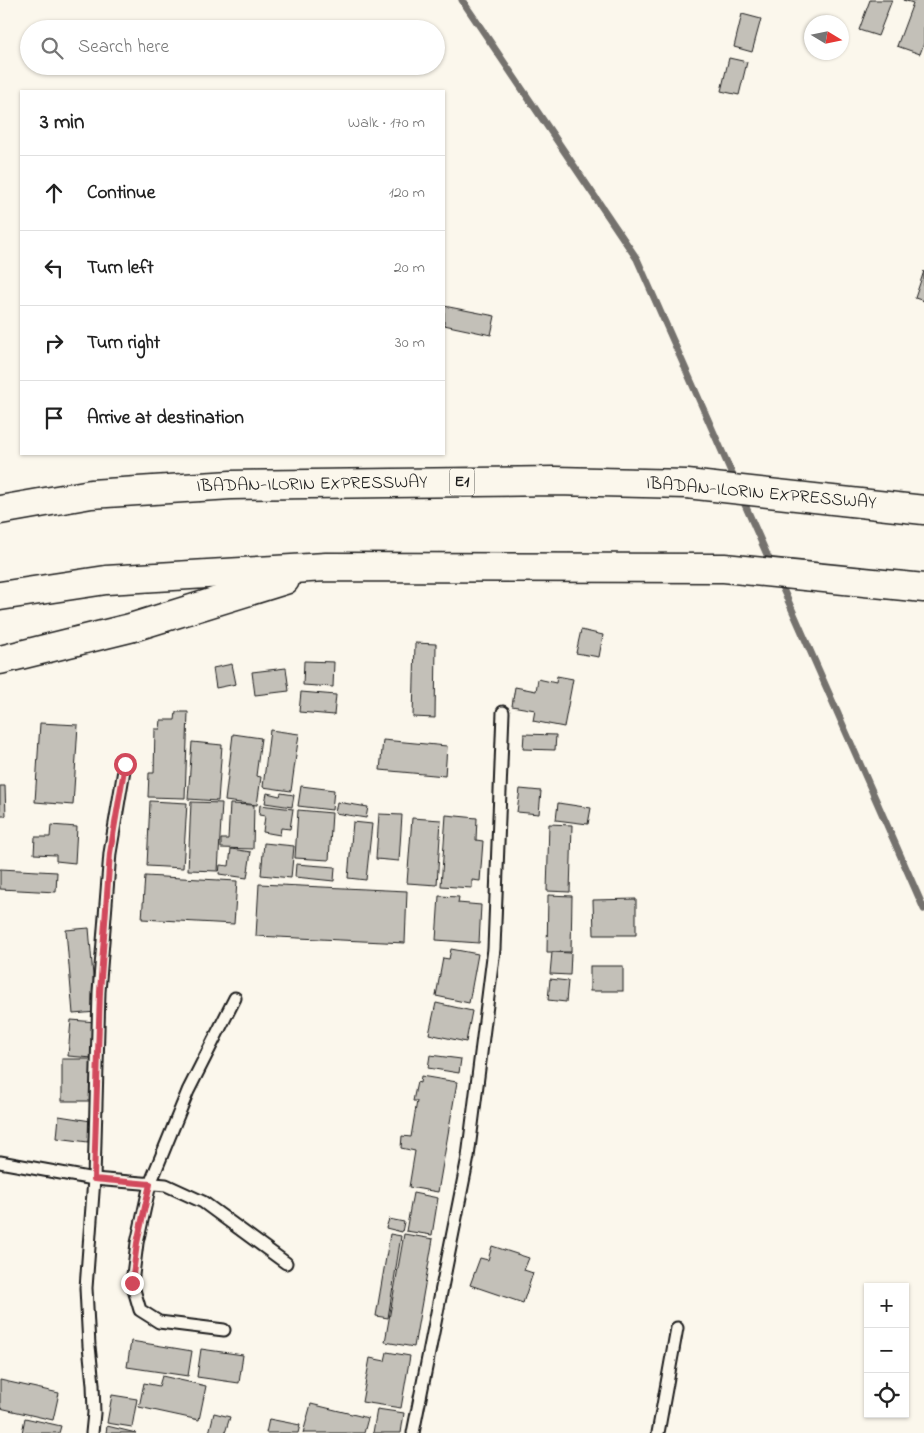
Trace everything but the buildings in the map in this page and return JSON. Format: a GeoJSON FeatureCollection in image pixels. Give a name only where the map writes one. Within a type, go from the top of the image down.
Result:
{"type":"FeatureCollection","features":[{"type":"Feature","properties":{"kind":"highway","name":"IBADAN-ILORIN EXPRESSWAY"},"geometry":{"type":"LineString","coordinates":[[0,510],[91,494],[232,485],[555,481],[687,484],[924,510]]}},
{"type":"Feature","properties":{"kind":"highway"},"geometry":{"type":"LineString","coordinates":[[0,660],[130,628],[326,568]]}},
{"type":"Feature","properties":{"kind":"highway"},"geometry":{"type":"LineString","coordinates":[[0,596],[106,580],[326,568],[724,568],[924,588]]}},
{"type":"Feature","properties":{"kind":"lane"},"geometry":{"type":"LineString","coordinates":[[413,1433],[468,1157],[494,949],[503,712]]}},
{"type":"Feature","properties":{"kind":"lane"},"geometry":{"type":"LineString","coordinates":[[92,1433],[94,1413],[93,1384],[86,1288],[94,1179],[100,992],[110,853],[125,764]]}},
{"type":"Feature","properties":{"kind":"lane"},"geometry":{"type":"LineString","coordinates":[[224,1330],[159,1322],[140,1310],[132,1283],[137,1243],[150,1184],[188,1091],[235,998]]}},
{"type":"Feature","properties":{"kind":"lane"},"geometry":{"type":"LineString","coordinates":[[0,1162],[94,1179],[166,1186],[203,1202],[286,1263]]}},
{"type":"Feature","properties":{"kind":"lane"},"geometry":{"type":"LineString","coordinates":[[658,1433],[677,1328]]}},
{"type":"Feature","properties":{"kind":"waterway"},"geometry":{"type":"LineString","coordinates":[[462,0],[637,259],[736,483]]}},
{"type":"Feature","properties":{"kind":"waterway"},"geometry":{"type":"LineString","coordinates":[[742,498],[772,566]]}},
{"type":"Feature","properties":{"kind":"waterway"},"geometry":{"type":"LineString","coordinates":[[779,580],[924,909]]}},
{"type":"Feature","properties":{"kind":"route"},"geometry":{"type":"LineString","coordinates":[[125,764],[110,853],[100,992],[94,1179],[150,1184],[137,1243],[132,1283]]}}]}
